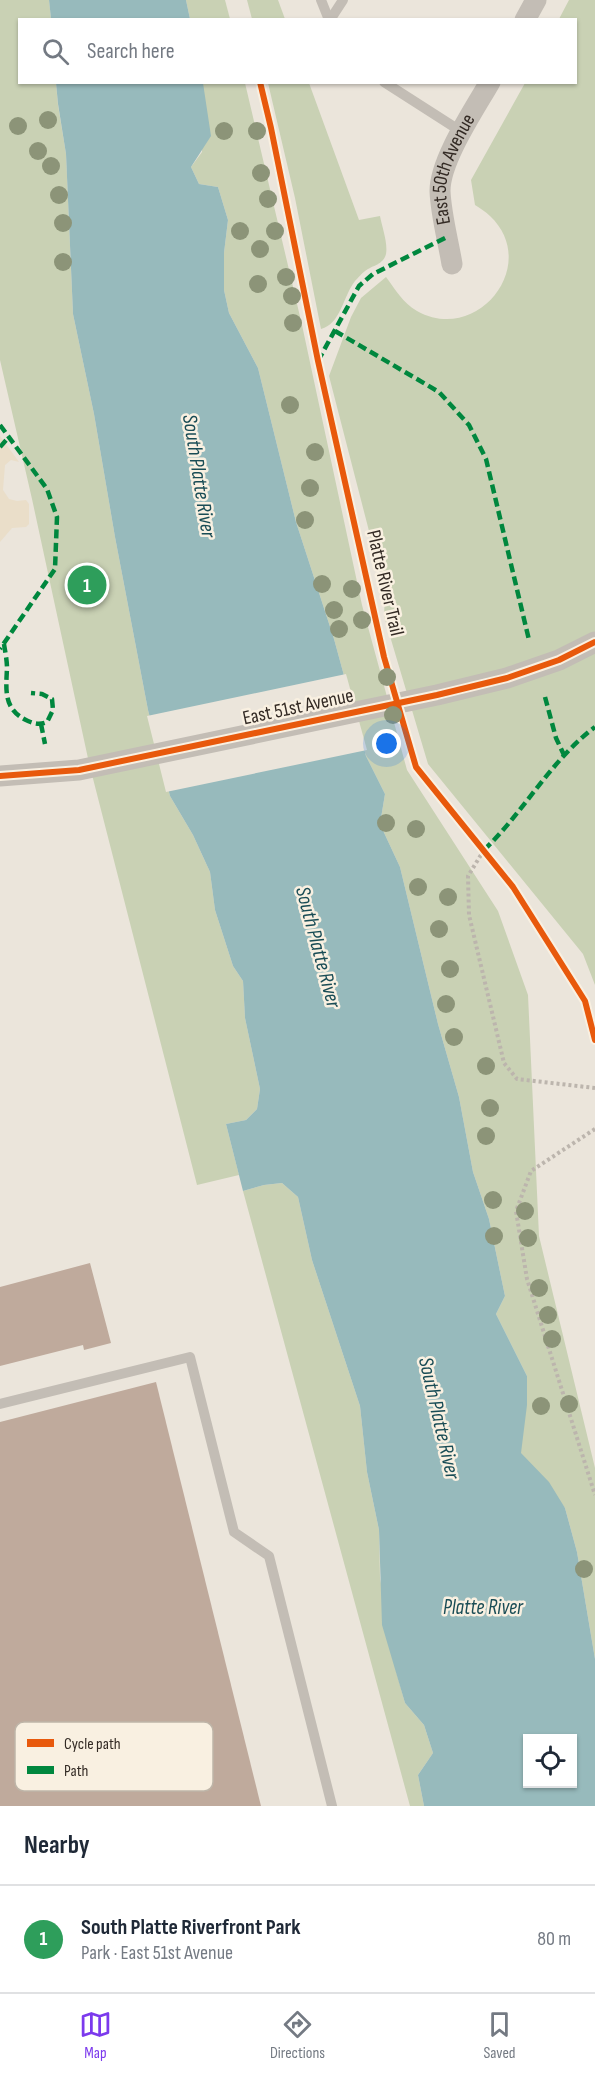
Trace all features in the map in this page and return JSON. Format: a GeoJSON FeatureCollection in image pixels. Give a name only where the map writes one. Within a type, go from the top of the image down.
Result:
{"type":"FeatureCollection","features":[{"type":"Feature","properties":{"kind":"street"},"geometry":{"type":"LineString","coordinates":[[526,18],[536,0]]}},
{"type":"Feature","properties":{"kind":"street","name":"East 50th Avenue"},"geometry":{"type":"LineString","coordinates":[[452,264],[441,203],[441,179],[449,156],[489,84]]}},
{"type":"Feature","properties":{"kind":"street","name":"East 51st Avenue"},"geometry":{"type":"LineString","coordinates":[[0,776],[79,770],[437,695],[507,678],[559,660],[595,642]]}},
{"type":"Feature","properties":{"kind":"lane"},"geometry":{"type":"LineString","coordinates":[[321,0],[328,18]]}},
{"type":"Feature","properties":{"kind":"lane"},"geometry":{"type":"LineString","coordinates":[[330,18],[343,0]]}},
{"type":"Feature","properties":{"kind":"lane"},"geometry":{"type":"LineString","coordinates":[[387,84],[462,132]]}},
{"type":"Feature","properties":{"kind":"lane"},"geometry":{"type":"LineString","coordinates":[[0,1404],[190,1357],[234,1532],[269,1556],[332,1806]]}},
{"type":"Feature","properties":{"kind":"path"},"geometry":{"type":"LineString","coordinates":[[477,841],[491,859]]}},
{"type":"Feature","properties":{"kind":"path"},"geometry":{"type":"LineString","coordinates":[[484,850],[468,876],[469,915],[504,1063],[517,1079],[595,1088]]}},
{"type":"Feature","properties":{"kind":"path"},"geometry":{"type":"LineString","coordinates":[[595,1130],[531,1171],[516,1211],[527,1279],[595,1495]]}},
{"type":"Feature","properties":{"kind":"green space"},"geometry":{"type":"Polygon","coordinates":[[[0,0],[49,0],[51,18],[18,18],[18,84],[56,84],[66,154],[73,314],[94,414],[148,710],[170,796],[193,835],[210,872],[215,910],[233,966],[243,981],[245,1018],[260,1089],[257,1109],[246,1120],[226,1124],[239,1175],[197,1185],[89,763],[0,360],[0,0]]]}},
{"type":"Feature","properties":{"kind":"green space"},"geometry":{"type":"Polygon","coordinates":[[[186,0],[225,0],[230,18],[190,18],[186,0]]]}},
{"type":"Feature","properties":{"kind":"green space"},"geometry":{"type":"Polygon","coordinates":[[[247,0],[278,0],[285,18],[252,18],[247,0]]]}},
{"type":"Feature","properties":{"kind":"green space"},"geometry":{"type":"Polygon","coordinates":[[[569,0],[595,0],[595,985],[583,954],[428,764],[384,616],[385,593],[329,376],[351,317],[361,298],[386,277],[412,308],[440,319],[461,317],[480,309],[496,294],[505,276],[509,256],[504,235],[490,216],[475,205],[471,180],[524,84],[577,84],[577,18],[560,18],[569,0]]]}},
{"type":"Feature","properties":{"kind":"green space"},"geometry":{"type":"Polygon","coordinates":[[[203,84],[245,84],[302,325],[362,605],[407,770],[498,911],[528,995],[539,1236],[595,1468],[595,1659],[577,1552],[565,1508],[520,1453],[527,1376],[496,1314],[505,1296],[489,1219],[473,1172],[459,1097],[438,1024],[400,867],[380,824],[385,794],[366,756],[334,639],[296,522],[258,368],[229,313],[224,290],[224,253],[228,220],[218,187],[199,184],[191,167],[202,152],[203,84]]]}},
{"type":"Feature","properties":{"kind":"green space"},"geometry":{"type":"Polygon","coordinates":[[[268,84],[309,84],[359,220],[380,216],[385,235],[385,258],[355,281],[333,322],[321,329],[295,198],[268,84]]]}},
{"type":"Feature","properties":{"kind":"green space"},"geometry":{"type":"Polygon","coordinates":[[[282,1183],[298,1197],[312,1260],[360,1406],[367,1472],[379,1530],[380,1578],[396,1671],[405,1703],[424,1725],[433,1753],[418,1775],[424,1806],[410,1806],[243,1191],[282,1183]]]}},
{"type":"Feature","properties":{"kind":"shaded area"},"geometry":{"type":"Polygon","coordinates":[[[0,436],[19,462],[11,460],[5,465],[3,490],[9,499],[26,500],[29,504],[29,524],[26,527],[12,528],[0,542],[0,436]]]}},
{"type":"Feature","properties":{"kind":"water"},"geometry":{"type":"Polygon","coordinates":[[[49,0],[186,0],[190,18],[51,18],[49,0]]]}},
{"type":"Feature","properties":{"kind":"water","name":"Platte River"},"geometry":{"type":"Polygon","coordinates":[[[56,84],[203,84],[211,136],[191,167],[199,184],[218,187],[228,220],[224,253],[224,290],[229,313],[258,368],[296,522],[334,639],[366,756],[385,794],[380,824],[400,867],[438,1024],[459,1097],[473,1172],[489,1219],[505,1296],[496,1314],[527,1376],[527,1405],[521,1453],[549,1482],[565,1508],[577,1552],[595,1659],[595,1806],[424,1806],[418,1775],[433,1753],[424,1725],[405,1703],[382,1625],[379,1530],[367,1472],[360,1406],[312,1260],[298,1197],[282,1183],[243,1191],[226,1124],[246,1120],[257,1109],[260,1089],[245,1018],[243,981],[233,966],[215,910],[210,872],[193,835],[170,796],[148,710],[94,414],[73,314],[66,154],[56,84]]]}},
{"type":"Feature","properties":{"kind":"pier"},"geometry":{"type":"Polygon","coordinates":[[[346,674],[367,750],[166,792],[147,716],[346,674]]]}},
{"type":"Feature","properties":{"kind":"building"},"geometry":{"type":"Polygon","coordinates":[[[90,1263],[111,1343],[84,1350],[83,1345],[0,1366],[0,1287],[90,1263]]]}},
{"type":"Feature","properties":{"kind":"building"},"geometry":{"type":"Polygon","coordinates":[[[156,1382],[261,1806],[0,1806],[0,1422],[156,1382]]]}},
{"type":"Feature","properties":{"kind":"marked path"},"geometry":{"type":"LineString","coordinates":[[318,361],[359,286],[373,274],[447,237]]}},
{"type":"Feature","properties":{"kind":"marked path"},"geometry":{"type":"LineString","coordinates":[[335,331],[439,392],[469,425],[486,459],[529,640]]}},
{"type":"Feature","properties":{"kind":"marked path"},"geometry":{"type":"LineString","coordinates":[[0,425],[47,489],[57,517],[55,569],[0,649]]}},
{"type":"Feature","properties":{"kind":"marked path"},"geometry":{"type":"LineString","coordinates":[[0,447],[9,437]]}},
{"type":"Feature","properties":{"kind":"marked path"},"geometry":{"type":"LineString","coordinates":[[4,644],[10,705],[14,711],[28,721],[38,724],[47,722],[53,710],[52,699],[42,694],[31,693]]}},
{"type":"Feature","properties":{"kind":"marked path"},"geometry":{"type":"LineString","coordinates":[[545,697],[556,738],[564,755]]}},
{"type":"Feature","properties":{"kind":"marked path"},"geometry":{"type":"LineString","coordinates":[[41,724],[45,744]]}},
{"type":"Feature","properties":{"kind":"marked path"},"geometry":{"type":"LineString","coordinates":[[484,850],[512,820],[564,755],[595,727]]}},
{"type":"Feature","properties":{"kind":"cycle path","name":"Platte River Trail"},"geometry":{"type":"LineString","coordinates":[[260,84],[318,361],[384,657],[416,767],[513,887],[585,1001],[595,1040]]}},
{"type":"Feature","properties":{"kind":"cycle path"},"geometry":{"type":"LineString","coordinates":[[0,776],[79,770],[437,695],[507,678],[559,660],[595,642]]}},
{"type":"Feature","properties":{"kind":"place","name":"South Platte Riverfront Park"},"geometry":{"type":"Point","coordinates":[87,585]}},
{"type":"Feature","properties":{"kind":"water label","name":"South Platte River"},"geometry":{"type":"Point","coordinates":[199,476]}},
{"type":"Feature","properties":{"kind":"water label","name":"South Platte River"},"geometry":{"type":"Point","coordinates":[318,947]}},
{"type":"Feature","properties":{"kind":"water label","name":"South Platte River"},"geometry":{"type":"Point","coordinates":[439,1418]}}]}
